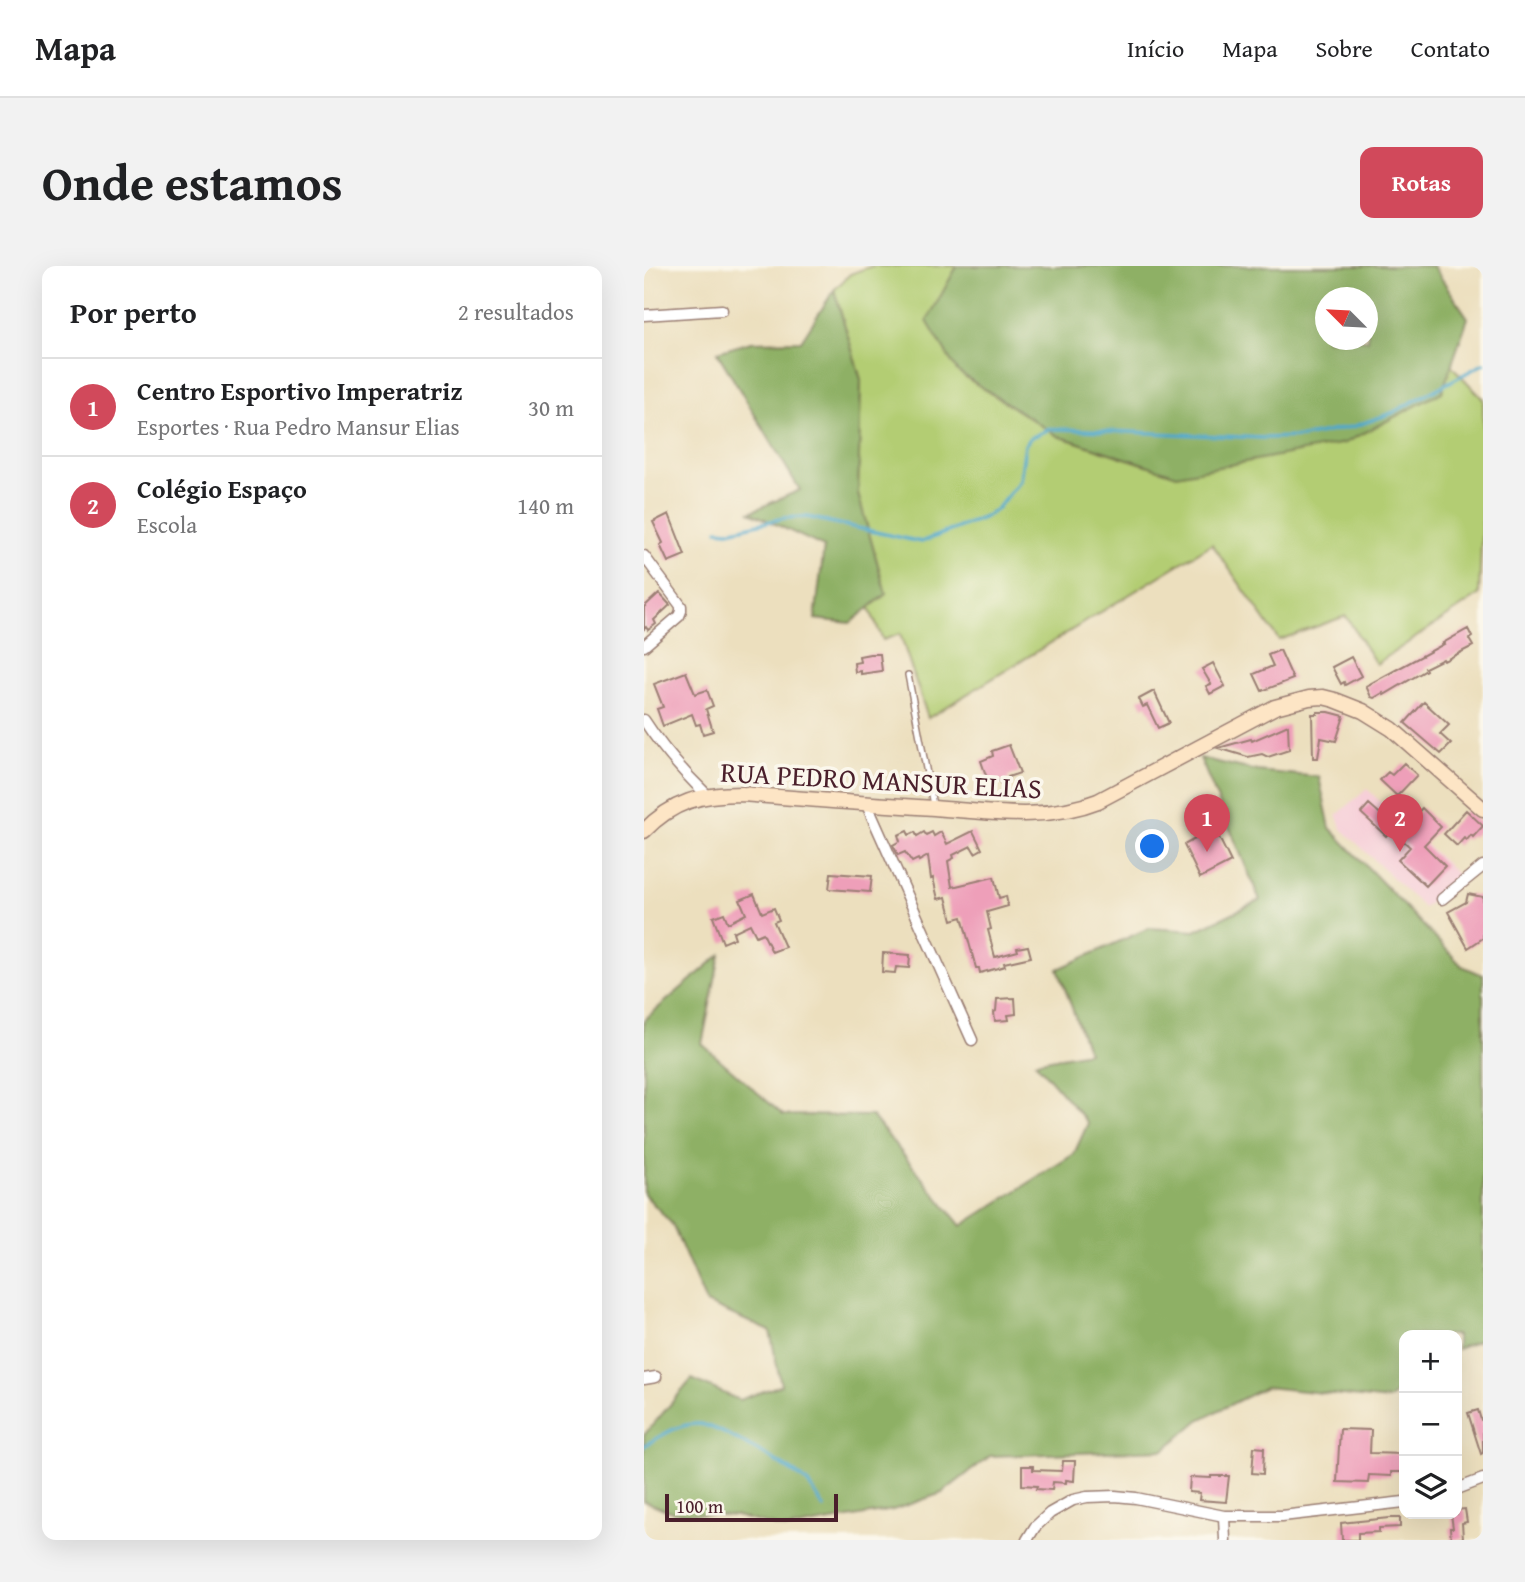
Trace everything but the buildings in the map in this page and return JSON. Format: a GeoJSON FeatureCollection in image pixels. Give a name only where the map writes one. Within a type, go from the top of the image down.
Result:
{"type":"FeatureCollection","features":[{"type":"Feature","properties":{"kind":"main road","name":"RUA PEDRO MANSUR ELIAS"},"geometry":{"type":"LineString","coordinates":[[644,831],[677,805],[707,795],[742,794],[867,805],[1030,814],[1057,812],[1098,801],[1275,706],[1323,697],[1363,711],[1384,724],[1483,808]]}},
{"type":"Feature","properties":{"kind":"street"},"geometry":{"type":"LineString","coordinates":[[644,315],[722,310]]}},
{"type":"Feature","properties":{"kind":"street"},"geometry":{"type":"LineString","coordinates":[[644,555],[681,606],[681,611],[644,646]]}},
{"type":"Feature","properties":{"kind":"street"},"geometry":{"type":"LineString","coordinates":[[644,720],[677,765],[707,795]]}},
{"type":"Feature","properties":{"kind":"street"},"geometry":{"type":"LineString","coordinates":[[867,805],[972,1040]]}},
{"type":"Feature","properties":{"kind":"street"},"geometry":{"type":"LineString","coordinates":[[1442,899],[1483,866]]}},
{"type":"Feature","properties":{"kind":"street"},"geometry":{"type":"LineString","coordinates":[[644,1379],[656,1377]]}},
{"type":"Feature","properties":{"kind":"street"},"geometry":{"type":"LineString","coordinates":[[1462,1487],[1483,1479]]}},
{"type":"Feature","properties":{"kind":"street"},"geometry":{"type":"LineString","coordinates":[[1027,1540],[1035,1527],[1050,1513],[1073,1500],[1087,1497],[1136,1497],[1224,1516],[1282,1516],[1399,1503]]}},
{"type":"Feature","properties":{"kind":"street"},"geometry":{"type":"LineString","coordinates":[[1224,1516],[1224,1540]]}},
{"type":"Feature","properties":{"kind":"lane"},"geometry":{"type":"LineString","coordinates":[[908,675],[934,808]]}},
{"type":"Feature","properties":{"kind":"shaded area"},"geometry":{"type":"Polygon","coordinates":[[[1367,789],[1459,876],[1424,908],[1341,828],[1337,815],[1367,789]]]}},
{"type":"Feature","properties":{"kind":"green space"},"geometry":{"type":"Polygon","coordinates":[[[872,266],[959,266],[965,377],[1058,436],[1143,464],[1238,463],[1289,453],[1389,419],[1451,365],[1483,399],[1479,595],[1376,664],[1346,616],[1279,640],[1212,544],[928,718],[900,634],[883,640],[869,608],[886,594],[858,494],[861,380],[834,290],[850,274],[872,266]]]}},
{"type":"Feature","properties":{"kind":"green space"},"geometry":{"type":"Polygon","coordinates":[[[957,266],[1433,266],[1468,318],[1442,392],[1345,443],[1177,475],[1058,436],[957,371],[927,321],[957,266]]]}},
{"type":"Feature","properties":{"kind":"green space"},"geometry":{"type":"Polygon","coordinates":[[[834,290],[861,380],[858,494],[886,594],[850,623],[815,619],[824,547],[750,512],[800,490],[717,352],[751,342],[801,341],[834,290]]]}},
{"type":"Feature","properties":{"kind":"green space"},"geometry":{"type":"Polygon","coordinates":[[[1200,758],[1257,771],[1319,777],[1330,828],[1462,966],[1483,975],[1483,1339],[1462,1347],[1462,1330],[1399,1330],[1399,1391],[1389,1400],[1266,1387],[1199,1420],[1164,1450],[990,1456],[942,1493],[893,1510],[787,1529],[735,1516],[672,1512],[644,1501],[644,1435],[692,1379],[739,1400],[781,1385],[770,1331],[706,1303],[672,1224],[644,1194],[644,1020],[720,955],[702,1044],[783,1115],[872,1116],[961,1226],[1074,1154],[1088,1123],[1035,1062],[1088,1052],[1058,969],[1149,928],[1195,931],[1260,900],[1200,758]]]}},
{"type":"Feature","properties":{"kind":"waterway"},"geometry":{"type":"LineString","coordinates":[[718,530],[729,531],[784,518],[807,517],[921,542],[983,518],[996,510],[1020,481],[1025,445],[1030,438],[1050,429],[1264,438],[1303,437],[1355,426],[1392,413],[1483,364]]}},
{"type":"Feature","properties":{"kind":"waterway"},"geometry":{"type":"LineString","coordinates":[[644,1446],[684,1426],[708,1426],[754,1448],[797,1475],[811,1487],[824,1508]]}},
{"type":"Feature","properties":{"kind":"place","name":"Centro Esportivo Imperatriz"},"geometry":{"type":"Point","coordinates":[1207,852]}},
{"type":"Feature","properties":{"kind":"place","name":"Colégio Espaço"},"geometry":{"type":"Point","coordinates":[1400,852]}}]}
